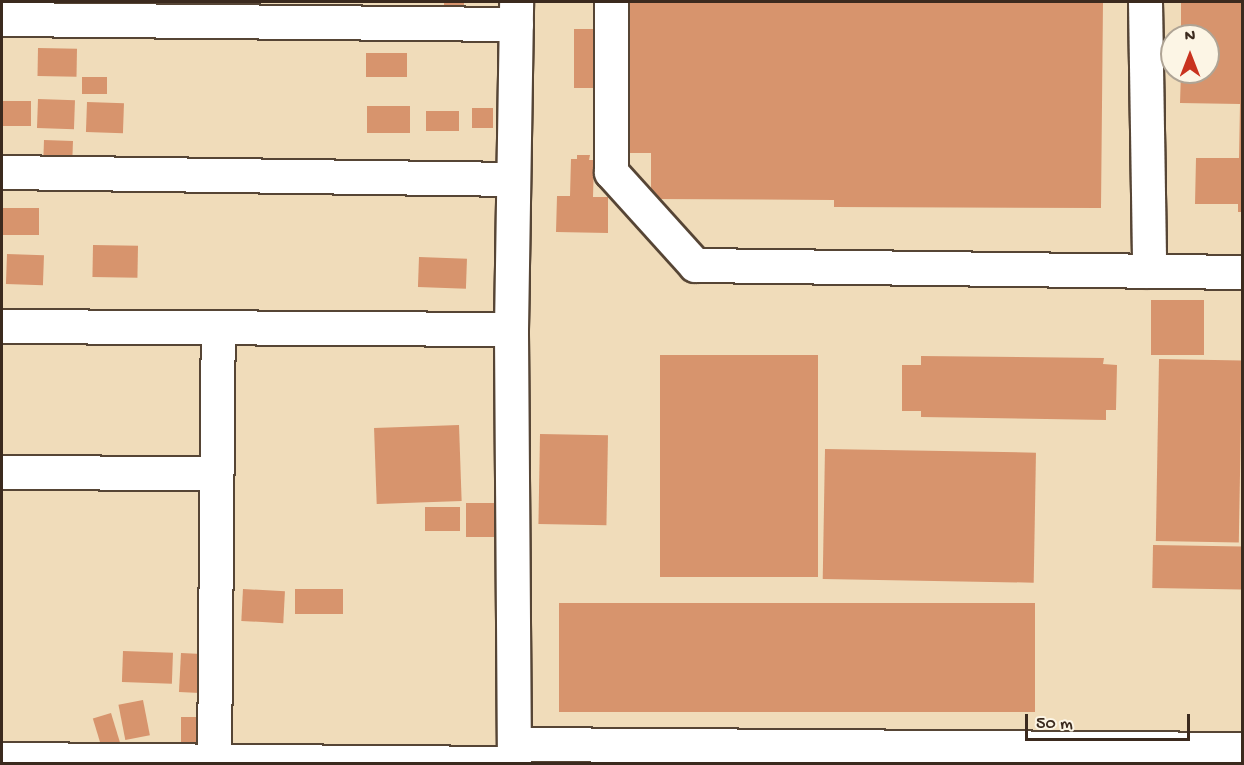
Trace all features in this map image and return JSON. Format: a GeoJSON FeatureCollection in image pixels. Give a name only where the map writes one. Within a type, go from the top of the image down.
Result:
{"type":"FeatureCollection","features":[{"type":"Feature","properties":{"kind":"street"},"geometry":{"type":"LineString","coordinates":[[611,2],[611,172],[695,265],[1242,272]]}},
{"type":"Feature","properties":{"kind":"street"},"geometry":{"type":"LineString","coordinates":[[1145,2],[1149,271]]}},
{"type":"Feature","properties":{"kind":"street"},"geometry":{"type":"LineString","coordinates":[[2,19],[106,11],[516,13],[511,329],[514,757]]}},
{"type":"Feature","properties":{"kind":"street"},"geometry":{"type":"LineString","coordinates":[[2,172],[513,179]]}},
{"type":"Feature","properties":{"kind":"street"},"geometry":{"type":"LineString","coordinates":[[2,326],[511,329]]}},
{"type":"Feature","properties":{"kind":"street"},"geometry":{"type":"LineString","coordinates":[[214,762],[218,327]]}},
{"type":"Feature","properties":{"kind":"street"},"geometry":{"type":"LineString","coordinates":[[2,472],[215,474]]}},
{"type":"Feature","properties":{"kind":"street"},"geometry":{"type":"LineString","coordinates":[[2,759],[214,762],[1242,749]]}},
{"type":"Feature","properties":{"kind":"building"},"geometry":{"type":"Polygon","coordinates":[[[444,2],[464,2],[464,11],[444,11],[444,2]]]}},
{"type":"Feature","properties":{"kind":"building"},"geometry":{"type":"Polygon","coordinates":[[[629,2],[1103,2],[1101,208],[834,207],[834,200],[651,199],[651,153],[628,153],[629,2]]]}},
{"type":"Feature","properties":{"kind":"building"},"geometry":{"type":"Polygon","coordinates":[[[1181,2],[1242,2],[1242,212],[1238,212],[1238,204],[1195,204],[1196,158],[1239,158],[1240,104],[1180,103],[1181,84],[1220,84],[1220,24],[1181,24],[1181,2]]]}},
{"type":"Feature","properties":{"kind":"building"},"geometry":{"type":"Polygon","coordinates":[[[574,29],[595,29],[595,88],[574,88],[574,29]]]}},
{"type":"Feature","properties":{"kind":"building"},"geometry":{"type":"Polygon","coordinates":[[[38,48],[77,49],[77,77],[38,76],[38,48]]]}},
{"type":"Feature","properties":{"kind":"building"},"geometry":{"type":"Polygon","coordinates":[[[366,53],[407,53],[407,77],[366,77],[366,53]]]}},
{"type":"Feature","properties":{"kind":"building"},"geometry":{"type":"Polygon","coordinates":[[[82,77],[107,77],[107,94],[82,94],[82,77]]]}},
{"type":"Feature","properties":{"kind":"building"},"geometry":{"type":"Polygon","coordinates":[[[38,99],[75,100],[74,129],[37,128],[38,99]]]}},
{"type":"Feature","properties":{"kind":"building"},"geometry":{"type":"Polygon","coordinates":[[[2,101],[31,101],[31,126],[2,126],[2,101]]]}},
{"type":"Feature","properties":{"kind":"building"},"geometry":{"type":"Polygon","coordinates":[[[87,102],[124,103],[123,133],[86,132],[87,102]]]}},
{"type":"Feature","properties":{"kind":"building"},"geometry":{"type":"Polygon","coordinates":[[[367,106],[410,106],[410,133],[367,133],[367,106]]]}},
{"type":"Feature","properties":{"kind":"building"},"geometry":{"type":"Polygon","coordinates":[[[472,108],[493,108],[493,128],[472,128],[472,108]]]}},
{"type":"Feature","properties":{"kind":"building"},"geometry":{"type":"Polygon","coordinates":[[[426,111],[459,111],[459,131],[426,131],[426,111]]]}},
{"type":"Feature","properties":{"kind":"building"},"geometry":{"type":"Polygon","coordinates":[[[44,140],[73,141],[72,161],[43,160],[44,140]]]}},
{"type":"Feature","properties":{"kind":"building"},"geometry":{"type":"Polygon","coordinates":[[[577,155],[590,155],[589,160],[594,160],[593,197],[608,197],[608,233],[556,232],[557,196],[570,196],[571,159],[577,159],[577,155]]]}},
{"type":"Feature","properties":{"kind":"building"},"geometry":{"type":"Polygon","coordinates":[[[2,208],[39,208],[39,235],[2,235],[2,208]]]}},
{"type":"Feature","properties":{"kind":"building"},"geometry":{"type":"Polygon","coordinates":[[[93,245],[138,246],[137,278],[92,277],[93,245]]]}},
{"type":"Feature","properties":{"kind":"building"},"geometry":{"type":"Polygon","coordinates":[[[7,254],[44,255],[43,285],[6,284],[7,254]]]}},
{"type":"Feature","properties":{"kind":"building"},"geometry":{"type":"Polygon","coordinates":[[[419,257],[467,259],[466,289],[418,287],[419,257]]]}},
{"type":"Feature","properties":{"kind":"building"},"geometry":{"type":"Polygon","coordinates":[[[1151,300],[1204,300],[1204,355],[1151,355],[1151,300]]]}},
{"type":"Feature","properties":{"kind":"building"},"geometry":{"type":"Polygon","coordinates":[[[660,355],[818,355],[818,577],[660,577],[660,355]]]}},
{"type":"Feature","properties":{"kind":"building"},"geometry":{"type":"Polygon","coordinates":[[[921,356],[1104,358],[1103,364],[1117,365],[1116,410],[1106,410],[1106,420],[921,417],[921,411],[902,411],[902,365],[921,365],[921,356]]]}},
{"type":"Feature","properties":{"kind":"building"},"geometry":{"type":"Polygon","coordinates":[[[1159,359],[1242,360],[1239,542],[1156,541],[1159,359]]]}},
{"type":"Feature","properties":{"kind":"building"},"geometry":{"type":"Polygon","coordinates":[[[459,425],[462,501],[377,504],[374,428],[459,425]]]}},
{"type":"Feature","properties":{"kind":"building"},"geometry":{"type":"Polygon","coordinates":[[[540,434],[608,435],[606,525],[538,524],[540,434]]]}},
{"type":"Feature","properties":{"kind":"building"},"geometry":{"type":"Polygon","coordinates":[[[825,449],[1036,453],[1034,583],[823,579],[825,449]]]}},
{"type":"Feature","properties":{"kind":"building"},"geometry":{"type":"Polygon","coordinates":[[[466,503],[496,503],[496,537],[466,537],[466,503]]]}},
{"type":"Feature","properties":{"kind":"building"},"geometry":{"type":"Polygon","coordinates":[[[425,507],[460,507],[460,531],[425,531],[425,507]]]}},
{"type":"Feature","properties":{"kind":"building"},"geometry":{"type":"Polygon","coordinates":[[[1153,545],[1242,547],[1241,590],[1152,588],[1153,545]]]}},
{"type":"Feature","properties":{"kind":"building"},"geometry":{"type":"Polygon","coordinates":[[[243,589],[285,591],[283,623],[241,621],[243,589]]]}},
{"type":"Feature","properties":{"kind":"building"},"geometry":{"type":"Polygon","coordinates":[[[295,589],[343,589],[343,614],[295,614],[295,589]]]}},
{"type":"Feature","properties":{"kind":"building"},"geometry":{"type":"Polygon","coordinates":[[[559,603],[1035,603],[1035,712],[559,712],[559,603]]]}},
{"type":"Feature","properties":{"kind":"building"},"geometry":{"type":"Polygon","coordinates":[[[123,651],[173,653],[172,684],[122,682],[123,651]]]}},
{"type":"Feature","properties":{"kind":"building"},"geometry":{"type":"Polygon","coordinates":[[[181,653],[202,654],[200,693],[179,692],[181,653]]]}},
{"type":"Feature","properties":{"kind":"building"},"geometry":{"type":"Polygon","coordinates":[[[143,700],[150,735],[125,740],[118,705],[143,700]]]}},
{"type":"Feature","properties":{"kind":"building"},"geometry":{"type":"Polygon","coordinates":[[[111,713],[120,743],[102,748],[93,719],[111,713]]]}},
{"type":"Feature","properties":{"kind":"building"},"geometry":{"type":"Polygon","coordinates":[[[181,717],[203,717],[203,747],[181,747],[181,717]]]}}]}
